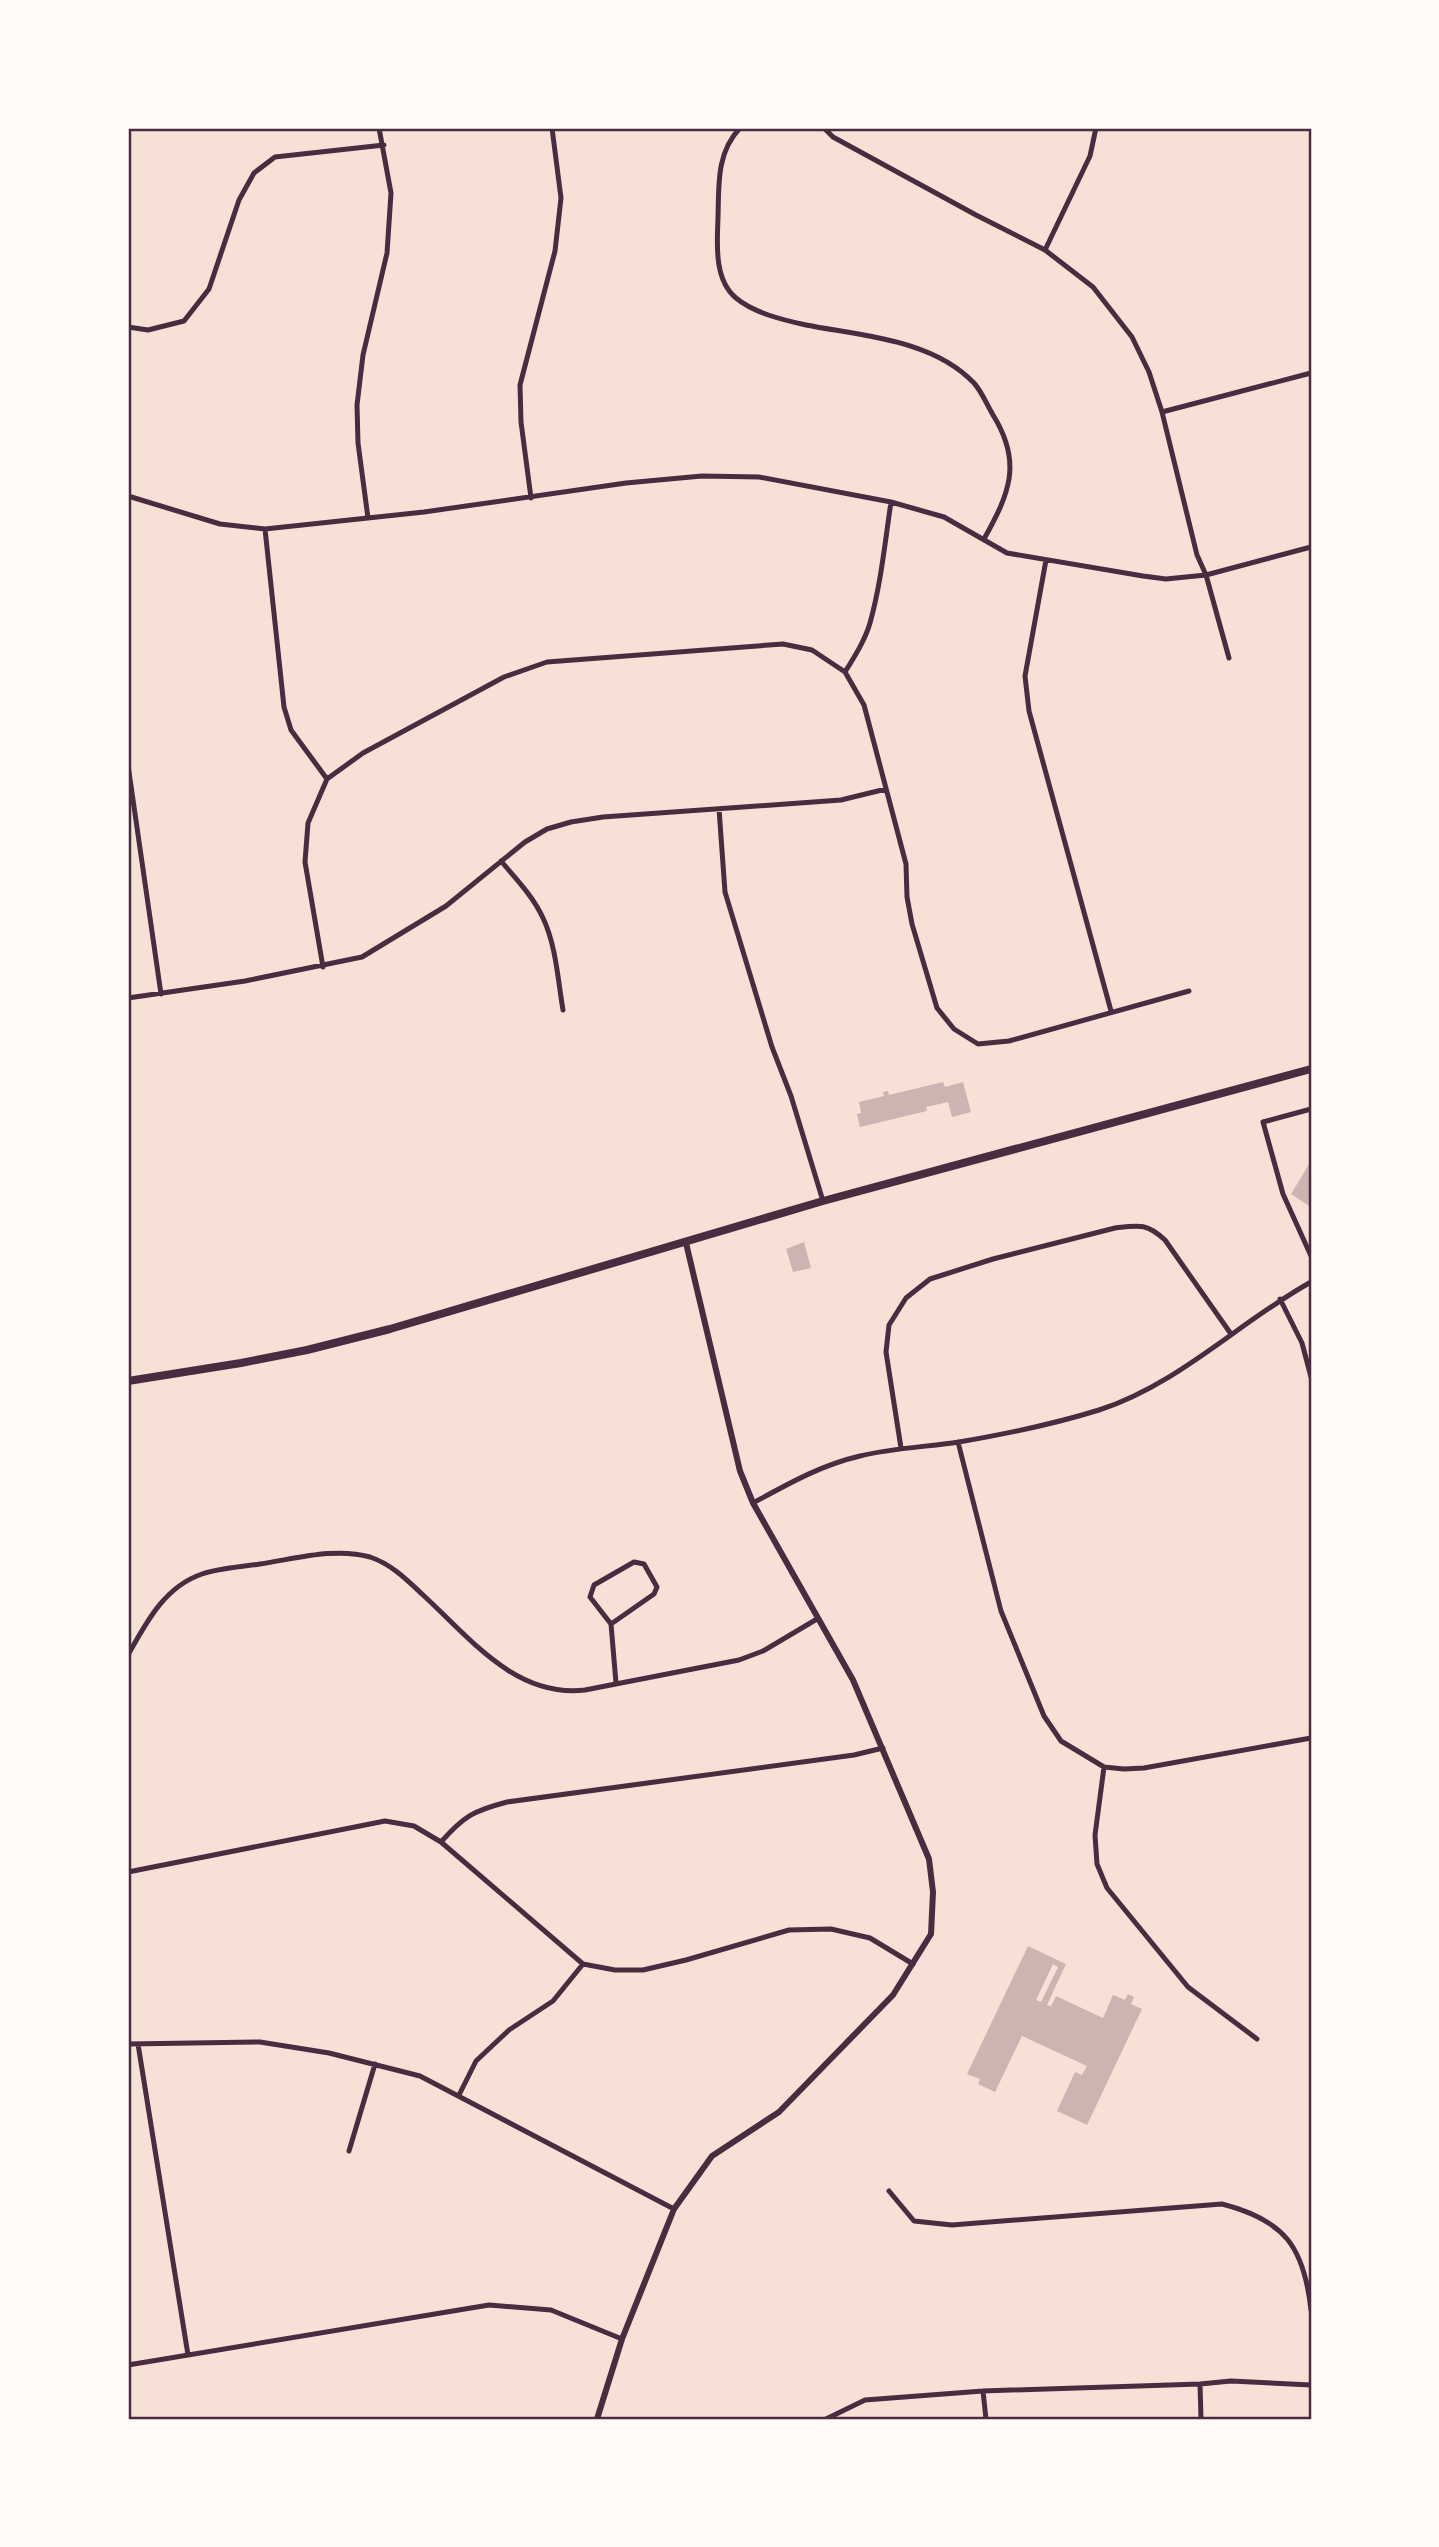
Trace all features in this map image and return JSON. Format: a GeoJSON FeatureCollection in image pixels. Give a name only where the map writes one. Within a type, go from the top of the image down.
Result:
{"type":"FeatureCollection","features":[{"type":"Feature","properties":{"kind":"main road"},"geometry":{"type":"LineString","coordinates":[[128,1381],[242,1363],[339,1342],[823,1201],[1311,1069]]}},
{"type":"Feature","properties":{"kind":"street"},"geometry":{"type":"LineString","coordinates":[[368,518],[358,443],[357,405],[362,355],[387,253],[391,193],[379,128]]}},
{"type":"Feature","properties":{"kind":"street"},"geometry":{"type":"LineString","coordinates":[[531,498],[521,422],[520,385],[555,251],[560,211],[561,198],[552,128]]}},
{"type":"Feature","properties":{"kind":"street"},"geometry":{"type":"LineString","coordinates":[[740,128],[730,138],[719,167],[717,235],[720,272],[735,298],[787,321],[893,342],[939,356],[974,384],[998,423],[1008,446],[1011,474],[1004,503],[984,539]]}},
{"type":"Feature","properties":{"kind":"street"},"geometry":{"type":"LineString","coordinates":[[824,128],[833,137],[1045,250],[1093,287],[1132,337],[1149,372],[1162,412],[1197,555],[1206,575],[1229,658]]}},
{"type":"Feature","properties":{"kind":"street"},"geometry":{"type":"LineString","coordinates":[[1045,250],[1090,156],[1096,128]]}},
{"type":"Feature","properties":{"kind":"street"},"geometry":{"type":"LineString","coordinates":[[128,327],[148,330],[184,321],[209,289],[239,200],[254,173],[275,158],[384,145]]}},
{"type":"Feature","properties":{"kind":"street"},"geometry":{"type":"LineString","coordinates":[[1162,412],[1311,373]]}},
{"type":"Feature","properties":{"kind":"street"},"geometry":{"type":"LineString","coordinates":[[128,506],[129,496],[220,524],[265,528],[531,498],[626,483],[702,476],[759,477],[891,502],[944,517],[1007,553],[1166,579],[1206,575],[1311,547]]}},
{"type":"Feature","properties":{"kind":"street"},"geometry":{"type":"LineString","coordinates":[[845,672],[870,625],[891,502]]}},
{"type":"Feature","properties":{"kind":"street"},"geometry":{"type":"LineString","coordinates":[[265,528],[284,707],[291,730],[327,779]]}},
{"type":"Feature","properties":{"kind":"street"},"geometry":{"type":"LineString","coordinates":[[1046,560],[1025,676],[1029,711],[1111,1011]]}},
{"type":"Feature","properties":{"kind":"street"},"geometry":{"type":"LineString","coordinates":[[323,967],[305,862],[308,823],[327,779],[363,753],[504,677],[547,662],[783,644],[812,650],[845,672],[864,705],[906,864],[907,897],[912,924],[937,1008],[954,1029],[978,1044],[1009,1041],[1189,991]]}},
{"type":"Feature","properties":{"kind":"street"},"geometry":{"type":"LineString","coordinates":[[128,765],[160,994]]}},
{"type":"Feature","properties":{"kind":"street"},"geometry":{"type":"LineString","coordinates":[[128,998],[323,967],[362,957],[446,906],[524,842],[547,829],[571,822],[603,817],[841,800],[886,789]]}},
{"type":"Feature","properties":{"kind":"street"},"geometry":{"type":"LineString","coordinates":[[719,809],[724,892],[823,1201]]}},
{"type":"Feature","properties":{"kind":"street"},"geometry":{"type":"LineString","coordinates":[[501,861],[526,890],[544,919],[553,951],[563,1010]]}},
{"type":"Feature","properties":{"kind":"street"},"geometry":{"type":"LineString","coordinates":[[1311,1109],[1263,1122],[1283,1194],[1311,1256]]}},
{"type":"Feature","properties":{"kind":"street"},"geometry":{"type":"LineString","coordinates":[[901,1448],[886,1352],[889,1325],[906,1298],[929,1279],[1115,1228],[1136,1225],[1153,1228],[1165,1240],[1231,1334]]}},
{"type":"Feature","properties":{"kind":"street"},"geometry":{"type":"LineString","coordinates":[[597,2419],[622,2339],[674,2209],[712,2156],[779,2112],[893,1994],[931,1934],[933,1892],[929,1859],[853,1680],[753,1503],[740,1471],[686,1242]]}},
{"type":"Feature","properties":{"kind":"street"},"geometry":{"type":"LineString","coordinates":[[753,1503],[811,1472],[860,1456],[1032,1428],[1100,1409],[1160,1384],[1280,1299],[1311,1282]]}},
{"type":"Feature","properties":{"kind":"street"},"geometry":{"type":"LineString","coordinates":[[1280,1299],[1302,1343],[1311,1377]]}},
{"type":"Feature","properties":{"kind":"street"},"geometry":{"type":"LineString","coordinates":[[958,1442],[1001,1611],[1044,1716],[1061,1741],[1104,1767],[1124,1769],[1144,1768],[1311,1738]]}},
{"type":"Feature","properties":{"kind":"street"},"geometry":{"type":"LineString","coordinates":[[128,1655],[152,1613],[166,1597],[186,1582],[202,1574],[326,1554],[348,1553],[370,1557],[397,1571],[505,1669],[526,1682],[548,1689],[570,1691],[739,1660],[763,1651],[817,1619]]}},
{"type":"Feature","properties":{"kind":"street"},"geometry":{"type":"LineString","coordinates":[[611,1624],[656,1591],[657,1587],[644,1564],[634,1562],[594,1585],[590,1597],[611,1624],[616,1683]]}},
{"type":"Feature","properties":{"kind":"street"},"geometry":{"type":"LineString","coordinates":[[440,1842],[456,1825],[479,1809],[508,1802],[854,1755],[883,1748]]}},
{"type":"Feature","properties":{"kind":"street"},"geometry":{"type":"LineString","coordinates":[[1104,1767],[1095,1835],[1097,1864],[1107,1888],[1188,1987],[1257,2039]]}},
{"type":"Feature","properties":{"kind":"street"},"geometry":{"type":"LineString","coordinates":[[128,1872],[385,1821],[414,1826],[440,1842],[583,1964],[615,1970],[643,1970],[789,1930],[831,1930],[870,1938],[914,1964]]}},
{"type":"Feature","properties":{"kind":"street"},"geometry":{"type":"LineString","coordinates":[[459,2095],[476,2060],[509,2029],[553,2001],[583,1964]]}},
{"type":"Feature","properties":{"kind":"street"},"geometry":{"type":"LineString","coordinates":[[128,2044],[260,2042],[329,2053],[420,2076],[674,2209]]}},
{"type":"Feature","properties":{"kind":"street"},"geometry":{"type":"LineString","coordinates":[[138,2044],[188,2356]]}},
{"type":"Feature","properties":{"kind":"street"},"geometry":{"type":"LineString","coordinates":[[349,2151],[375,2064]]}},
{"type":"Feature","properties":{"kind":"street"},"geometry":{"type":"LineString","coordinates":[[889,2191],[914,2221],[952,2225],[1222,2204],[1251,2211],[1283,2232],[1301,2261],[1311,2310]]}},
{"type":"Feature","properties":{"kind":"street"},"geometry":{"type":"LineString","coordinates":[[128,2365],[489,2305],[551,2310],[622,2339]]}},
{"type":"Feature","properties":{"kind":"street"},"geometry":{"type":"LineString","coordinates":[[826,2419],[866,2400],[983,2391],[1231,2381],[1311,2385]]}},
{"type":"Feature","properties":{"kind":"street"},"geometry":{"type":"LineString","coordinates":[[1200,2384],[1201,2419]]}},
{"type":"Feature","properties":{"kind":"street"},"geometry":{"type":"LineString","coordinates":[[983,2391],[986,2419]]}},
{"type":"Feature","properties":{"kind":"building"},"geometry":{"type":"Polygon","coordinates":[[[943,1082],[945,1087],[963,1082],[971,1112],[952,1117],[948,1102],[926,1107],[927,1111],[860,1127],[857,1114],[861,1113],[859,1102],[884,1096],[883,1092],[888,1091],[889,1095],[943,1082]]]}},
{"type":"Feature","properties":{"kind":"building"},"geometry":{"type":"Polygon","coordinates":[[[1311,1161],[1311,1203],[1309,1206],[1291,1194],[1311,1161]]]}},
{"type":"Feature","properties":{"kind":"building"},"geometry":{"type":"Polygon","coordinates":[[[804,1242],[811,1268],[793,1272],[786,1249],[804,1242]]]}},
{"type":"Feature","properties":{"kind":"building"},"geometry":{"type":"Polygon","coordinates":[[[1028,1946],[1066,1964],[1047,2005],[1051,2006],[1056,1996],[1103,2018],[1113,1995],[1125,2000],[1128,1994],[1134,1997],[1131,2004],[1142,2009],[1087,2125],[1057,2111],[1075,2072],[1082,2075],[1087,2066],[1022,2036],[995,2092],[978,2084],[980,2079],[967,2074],[1028,1946]],[[1053,1964],[1036,2000],[1041,2002],[1058,1967],[1053,1964]]]}}]}
